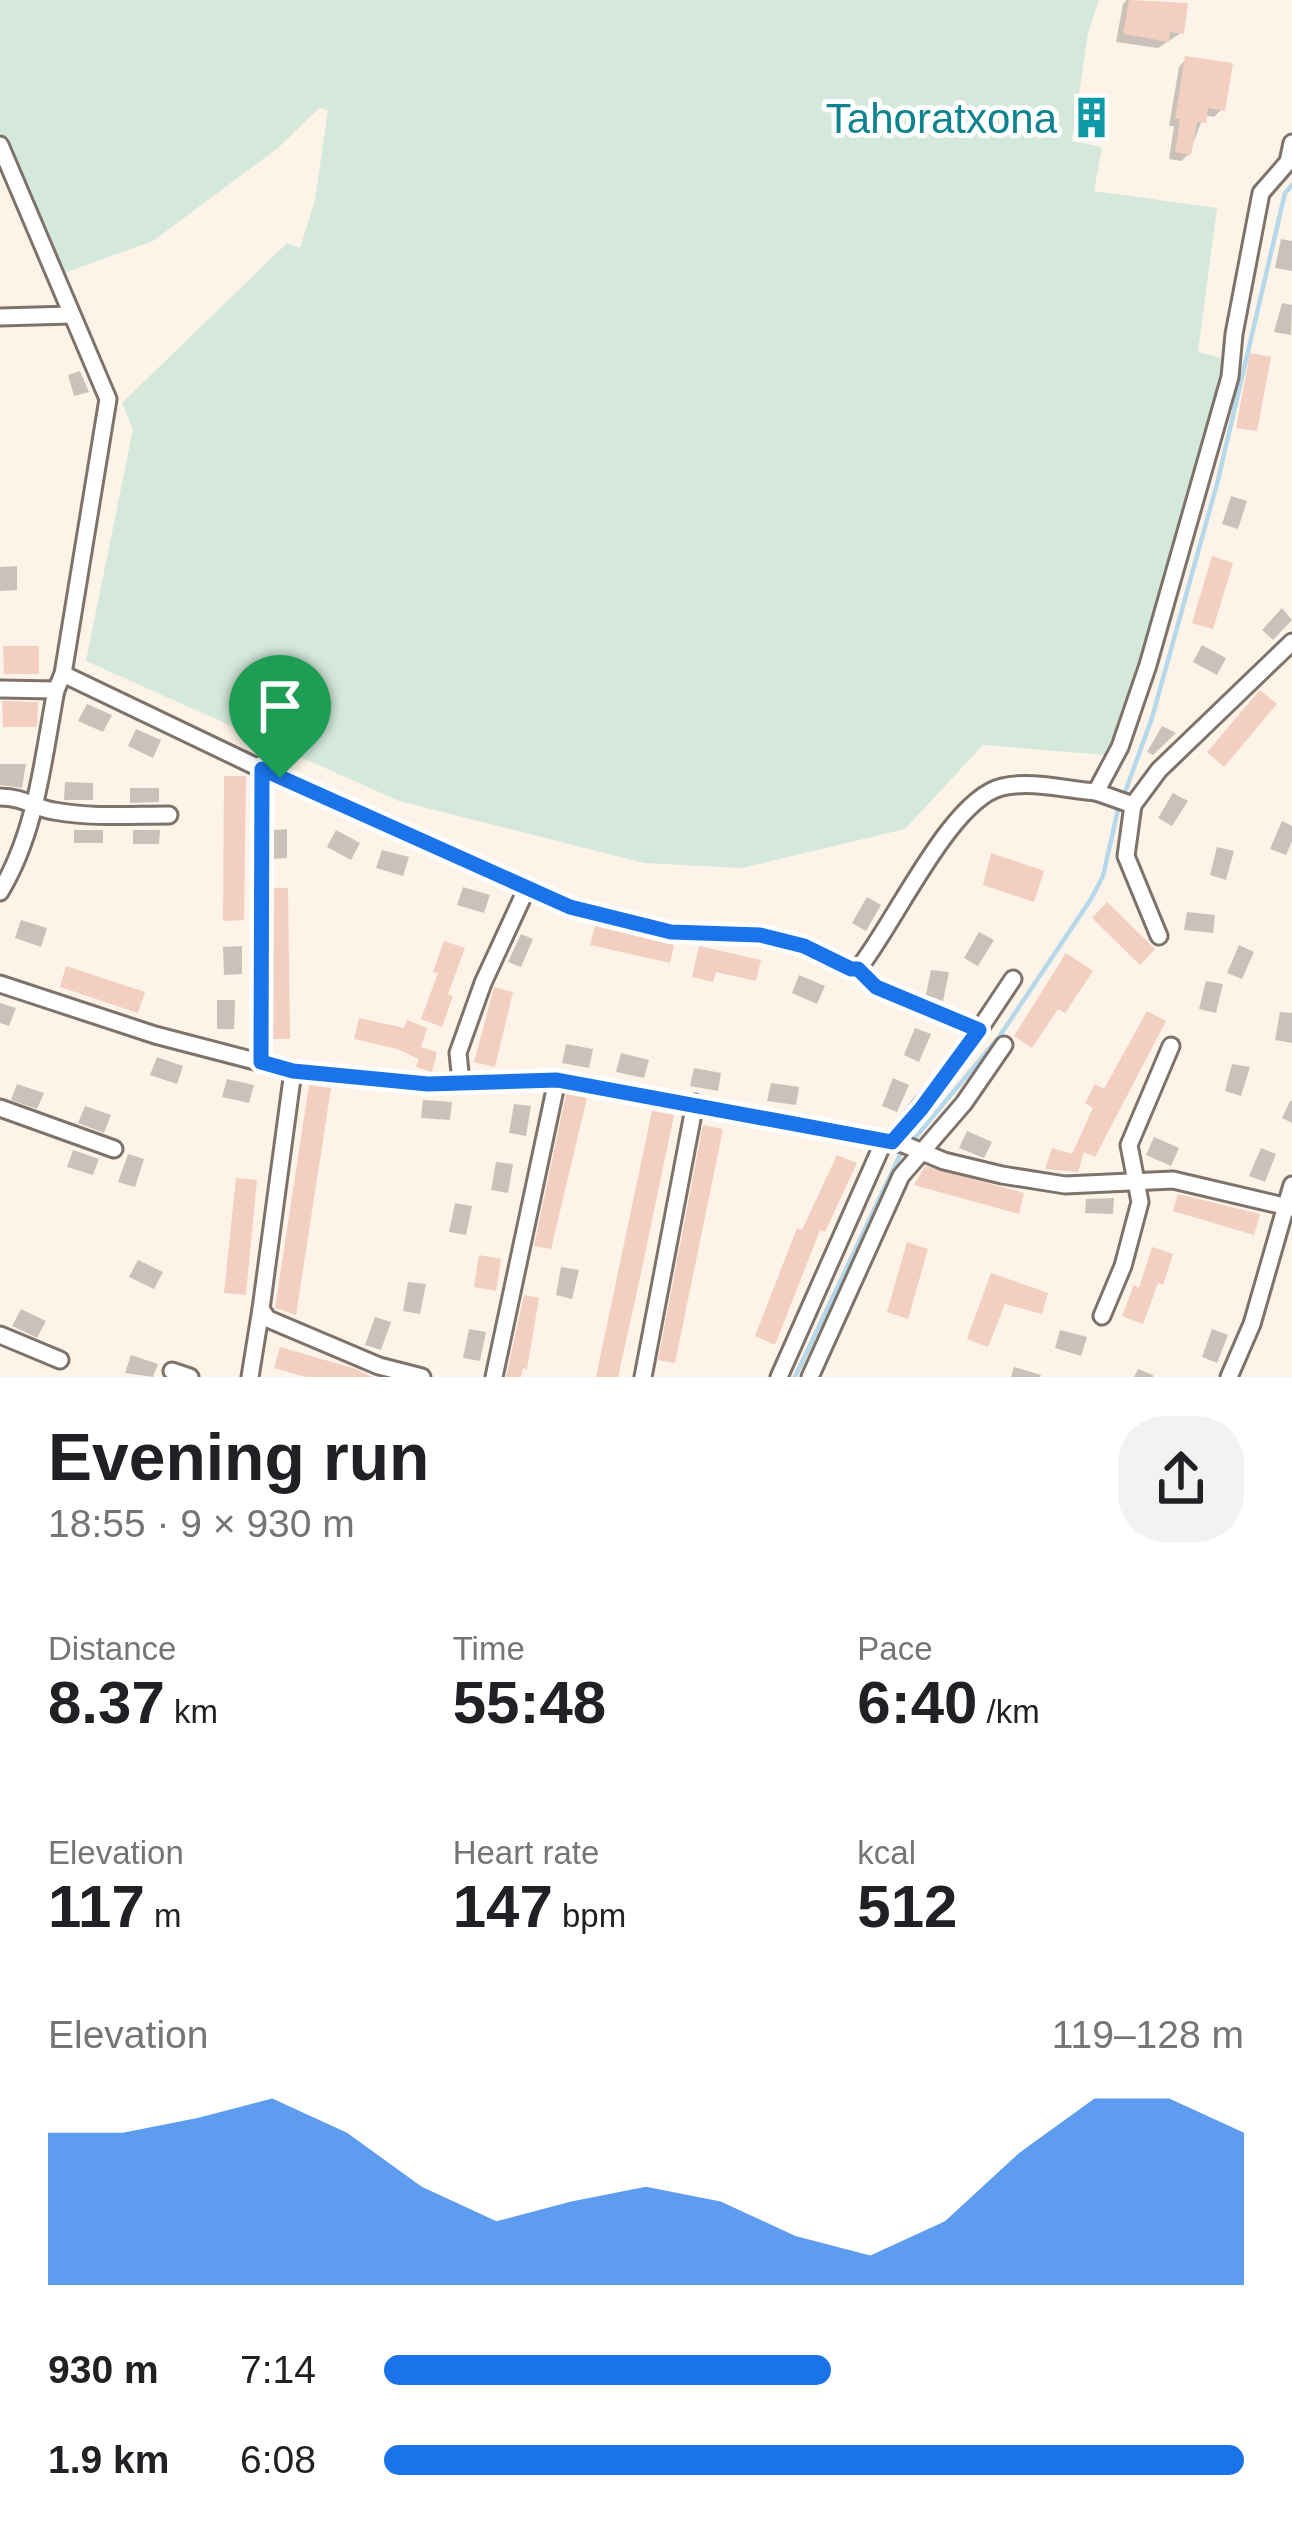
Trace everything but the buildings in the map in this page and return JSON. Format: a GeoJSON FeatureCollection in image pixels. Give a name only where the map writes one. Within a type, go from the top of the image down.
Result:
{"type":"FeatureCollection","features":[{"type":"Feature","properties":{"kind":"street"},"geometry":{"type":"LineString","coordinates":[[1096,792],[1120,747],[1141,686],[1225,397],[1261,193],[1288,162],[1292,143]]}},
{"type":"Feature","properties":{"kind":"street"},"geometry":{"type":"LineString","coordinates":[[0,145],[108,399],[35,802],[23,844],[0,892]]}},
{"type":"Feature","properties":{"kind":"street"},"geometry":{"type":"LineString","coordinates":[[0,317],[71,315]]}},
{"type":"Feature","properties":{"kind":"street"},"geometry":{"type":"LineString","coordinates":[[1159,936],[1126,856],[1133,805],[1160,770],[1292,641]]}},
{"type":"Feature","properties":{"kind":"street"},"geometry":{"type":"LineString","coordinates":[[0,689],[59,682],[570,907],[671,932],[760,935],[804,946],[858,969],[876,987],[979,1030]]}},
{"type":"Feature","properties":{"kind":"street"},"geometry":{"type":"LineString","coordinates":[[261,1062],[262,769]]}},
{"type":"Feature","properties":{"kind":"street"},"geometry":{"type":"LineString","coordinates":[[858,969],[965,808],[981,796],[1013,785],[1096,792],[1133,805]]}},
{"type":"Feature","properties":{"kind":"street"},"geometry":{"type":"LineString","coordinates":[[0,797],[21,797],[47,811],[169,815]]}},
{"type":"Feature","properties":{"kind":"street"},"geometry":{"type":"LineString","coordinates":[[461,1082],[458,1053],[483,983],[526,890]]}},
{"type":"Feature","properties":{"kind":"street"},"geometry":{"type":"LineString","coordinates":[[779,1377],[888,1142],[921,1109],[1013,979]]}},
{"type":"Feature","properties":{"kind":"street"},"geometry":{"type":"LineString","coordinates":[[0,984],[155,1035],[293,1071],[428,1084],[557,1080],[888,1142],[982,1170],[1065,1185],[1173,1180],[1288,1207]]}},
{"type":"Feature","properties":{"kind":"street"},"geometry":{"type":"LineString","coordinates":[[811,1377],[901,1176],[964,1103],[1004,1045]]}},
{"type":"Feature","properties":{"kind":"street"},"geometry":{"type":"LineString","coordinates":[[1102,1316],[1123,1266],[1140,1202],[1129,1145],[1171,1046]]}},
{"type":"Feature","properties":{"kind":"street"},"geometry":{"type":"LineString","coordinates":[[250,1377],[293,1071]]}},
{"type":"Feature","properties":{"kind":"street"},"geometry":{"type":"LineString","coordinates":[[494,1377],[557,1080]]}},
{"type":"Feature","properties":{"kind":"street"},"geometry":{"type":"LineString","coordinates":[[643,1377],[695,1103]]}},
{"type":"Feature","properties":{"kind":"street"},"geometry":{"type":"LineString","coordinates":[[0,1108],[114,1149]]}},
{"type":"Feature","properties":{"kind":"street"},"geometry":{"type":"LineString","coordinates":[[1229,1377],[1252,1324],[1292,1185]]}},
{"type":"Feature","properties":{"kind":"street"},"geometry":{"type":"LineString","coordinates":[[261,1309],[268,1319],[360,1358],[422,1377]]}},
{"type":"Feature","properties":{"kind":"street"},"geometry":{"type":"LineString","coordinates":[[0,1335],[60,1360]]}},
{"type":"Feature","properties":{"kind":"street"},"geometry":{"type":"LineString","coordinates":[[172,1371],[190,1377]]}},
{"type":"Feature","properties":{"kind":"green space"},"geometry":{"type":"Polygon","coordinates":[[[0,0],[1099,0],[1088,33],[1072,141],[1102,147],[1094,191],[1217,208],[1198,352],[1229,360],[1143,665],[1105,755],[983,745],[905,829],[742,868],[644,863],[399,801],[86,661],[133,429],[122,403],[287,243],[300,248],[315,200],[328,110],[319,108],[278,148],[153,241],[64,273],[0,133],[0,0]]]}},
{"type":"Feature","properties":{"kind":"waterway"},"geometry":{"type":"LineString","coordinates":[[1124,795],[1152,718],[1218,480],[1285,193],[1292,185]]}},
{"type":"Feature","properties":{"kind":"waterway"},"geometry":{"type":"LineString","coordinates":[[915,1138],[999,1037],[1091,899],[1103,876],[1119,805]]}},
{"type":"Feature","properties":{"kind":"waterway"},"geometry":{"type":"LineString","coordinates":[[795,1377],[900,1155]]}},
{"type":"Feature","properties":{"kind":"place","name":"Tahoratxona"},"geometry":{"type":"Point","coordinates":[1091,118]}},
{"type":"Feature","properties":{"kind":"route"},"geometry":{"type":"LineString","coordinates":[[262,769],[280,778],[570,907],[671,932],[760,935],[804,946],[858,969],[876,987],[979,1030],[892,1142],[557,1080],[428,1084],[293,1071],[261,1062],[262,769]]}}]}
